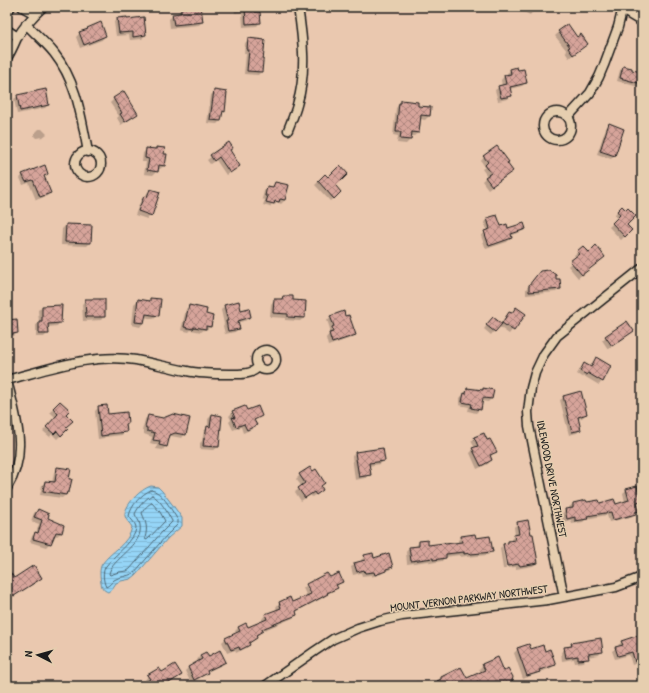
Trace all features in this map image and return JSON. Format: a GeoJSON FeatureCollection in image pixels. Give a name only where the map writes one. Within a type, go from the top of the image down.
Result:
{"type":"FeatureCollection","features":[{"type":"Feature","properties":{"kind":"street"},"geometry":{"type":"LineString","coordinates":[[7,11],[11,7]]}},
{"type":"Feature","properties":{"kind":"street"},"geometry":{"type":"LineString","coordinates":[[22,7],[35,14]]}},
{"type":"Feature","properties":{"kind":"street"},"geometry":{"type":"LineString","coordinates":[[7,58],[26,24],[43,7]]}},
{"type":"Feature","properties":{"kind":"street"},"geometry":{"type":"LineString","coordinates":[[288,130],[297,106],[303,70],[304,55],[298,7]]}},
{"type":"Feature","properties":{"kind":"street"},"geometry":{"type":"LineString","coordinates":[[568,117],[590,93],[599,77],[618,26],[621,8],[642,22]]}},
{"type":"Feature","properties":{"kind":"street"},"geometry":{"type":"LineString","coordinates":[[26,24],[62,64],[69,77],[75,90],[79,105],[88,152]]}},
{"type":"Feature","properties":{"kind":"street"},"geometry":{"type":"LineString","coordinates":[[7,30],[18,37]]}},
{"type":"Feature","properties":{"kind":"street","name":"IDLEWOOD DRIVE NORTHWEST"},"geometry":{"type":"LineString","coordinates":[[564,597],[529,426],[528,412],[531,388],[535,373],[544,354],[557,336],[642,268]]}},
{"type":"Feature","properties":{"kind":"street"},"geometry":{"type":"LineString","coordinates":[[7,488],[16,470],[20,444],[19,432],[7,380],[77,362],[120,358],[187,371],[214,374],[242,374],[253,371],[258,367]]}},
{"type":"Feature","properties":{"kind":"street","name":"MOUNT VERNON PARKWAY NORTHWEST"},"geometry":{"type":"LineString","coordinates":[[265,686],[333,639],[358,628],[380,621],[402,616],[548,600],[616,587],[642,577]]}},
{"type":"Feature","properties":{"kind":"water"},"geometry":{"type":"Polygon","coordinates":[[[151,486],[158,487],[162,491],[182,518],[182,526],[168,538],[136,575],[131,579],[116,583],[108,592],[102,588],[101,585],[101,566],[106,559],[124,543],[130,533],[132,527],[126,519],[125,512],[130,502],[143,490],[151,486]]]}},
{"type":"Feature","properties":{"kind":"building"},"geometry":{"type":"Polygon","coordinates":[[[201,7],[203,22],[174,25],[172,14],[181,13],[181,8],[201,7]]]}},
{"type":"Feature","properties":{"kind":"building"},"geometry":{"type":"Polygon","coordinates":[[[245,7],[255,7],[255,12],[260,12],[261,23],[246,24],[245,7]]]}},
{"type":"Feature","properties":{"kind":"building"},"geometry":{"type":"Polygon","coordinates":[[[127,17],[127,19],[144,17],[146,35],[133,37],[133,32],[119,33],[117,18],[127,17]]]}},
{"type":"Feature","properties":{"kind":"building"},"geometry":{"type":"Polygon","coordinates":[[[101,22],[106,36],[84,45],[79,32],[101,22]]]}},
{"type":"Feature","properties":{"kind":"building"},"geometry":{"type":"Polygon","coordinates":[[[568,24],[577,37],[581,34],[588,44],[573,55],[568,48],[570,47],[558,31],[568,24]]]}},
{"type":"Feature","properties":{"kind":"building"},"geometry":{"type":"Polygon","coordinates":[[[248,38],[265,40],[262,72],[247,71],[249,50],[247,50],[248,38]]]}},
{"type":"Feature","properties":{"kind":"building"},"geometry":{"type":"Polygon","coordinates":[[[623,66],[642,72],[642,84],[620,78],[623,66]]]}},
{"type":"Feature","properties":{"kind":"building"},"geometry":{"type":"Polygon","coordinates":[[[517,67],[518,70],[524,69],[527,83],[510,87],[512,96],[501,98],[498,86],[506,84],[504,75],[511,74],[510,69],[517,67]]]}},
{"type":"Feature","properties":{"kind":"building"},"geometry":{"type":"Polygon","coordinates":[[[46,89],[49,105],[20,111],[17,95],[46,89]]]}},
{"type":"Feature","properties":{"kind":"building"},"geometry":{"type":"Polygon","coordinates":[[[214,90],[227,92],[225,112],[223,111],[221,121],[210,120],[214,90]]]}},
{"type":"Feature","properties":{"kind":"building"},"geometry":{"type":"Polygon","coordinates":[[[124,91],[138,114],[125,122],[120,114],[122,113],[113,98],[124,91]]]}},
{"type":"Feature","properties":{"kind":"building"},"geometry":{"type":"Polygon","coordinates":[[[401,100],[418,102],[418,106],[431,107],[430,116],[421,115],[419,133],[412,132],[411,140],[400,139],[401,132],[396,132],[399,103],[401,103],[401,100]]]}},
{"type":"Feature","properties":{"kind":"building"},"geometry":{"type":"Polygon","coordinates":[[[609,123],[624,129],[615,156],[600,151],[609,123]]]}},
{"type":"Feature","properties":{"kind":"building"},"geometry":{"type":"Polygon","coordinates":[[[229,142],[233,148],[230,150],[240,166],[230,173],[219,157],[214,161],[210,155],[229,142]]]}},
{"type":"Feature","properties":{"kind":"building"},"geometry":{"type":"Polygon","coordinates":[[[497,146],[509,162],[507,163],[513,171],[492,186],[485,177],[491,173],[485,165],[488,162],[483,156],[497,146]]]}},
{"type":"Feature","properties":{"kind":"building"},"geometry":{"type":"Polygon","coordinates":[[[156,147],[165,148],[164,154],[167,154],[165,166],[159,165],[158,172],[147,170],[149,159],[145,158],[146,148],[156,149],[156,147]]]}},
{"type":"Feature","properties":{"kind":"building"},"geometry":{"type":"Polygon","coordinates":[[[45,165],[48,174],[44,176],[51,193],[40,197],[33,180],[26,182],[22,174],[45,165]]]}},
{"type":"Feature","properties":{"kind":"building"},"geometry":{"type":"Polygon","coordinates":[[[340,165],[348,174],[336,186],[341,192],[334,199],[318,181],[325,174],[328,177],[340,165]]]}},
{"type":"Feature","properties":{"kind":"building"},"geometry":{"type":"Polygon","coordinates":[[[275,182],[289,185],[285,200],[280,199],[279,202],[275,201],[274,204],[266,202],[268,196],[265,196],[267,186],[273,187],[275,182]]]}},
{"type":"Feature","properties":{"kind":"building"},"geometry":{"type":"Polygon","coordinates":[[[150,189],[160,192],[152,216],[138,211],[144,196],[147,197],[150,189]]]}},
{"type":"Feature","properties":{"kind":"building"},"geometry":{"type":"Polygon","coordinates":[[[622,206],[626,210],[628,208],[636,216],[627,225],[632,230],[625,237],[612,223],[620,215],[617,211],[622,206]]]}},
{"type":"Feature","properties":{"kind":"building"},"geometry":{"type":"Polygon","coordinates":[[[497,215],[501,226],[507,224],[508,228],[524,223],[526,229],[511,234],[512,238],[489,246],[484,231],[490,229],[487,218],[497,215]]]}},
{"type":"Feature","properties":{"kind":"building"},"geometry":{"type":"Polygon","coordinates":[[[66,224],[92,225],[91,243],[65,242],[66,224]]]}},
{"type":"Feature","properties":{"kind":"building"},"geometry":{"type":"Polygon","coordinates":[[[596,245],[605,257],[582,275],[570,261],[579,254],[577,251],[583,246],[589,252],[596,245]]]}},
{"type":"Feature","properties":{"kind":"building"},"geometry":{"type":"Polygon","coordinates":[[[549,270],[556,275],[556,279],[560,279],[561,289],[529,292],[529,285],[540,271],[549,270]]]}},
{"type":"Feature","properties":{"kind":"building"},"geometry":{"type":"Polygon","coordinates":[[[283,296],[293,296],[293,300],[306,301],[305,318],[288,317],[288,314],[273,313],[274,299],[282,299],[283,296]]]}},
{"type":"Feature","properties":{"kind":"building"},"geometry":{"type":"Polygon","coordinates":[[[150,298],[161,299],[159,316],[146,314],[144,323],[135,322],[138,299],[150,301],[150,298]]]}},
{"type":"Feature","properties":{"kind":"building"},"geometry":{"type":"Polygon","coordinates":[[[85,299],[105,299],[105,317],[86,317],[85,299]]]}},
{"type":"Feature","properties":{"kind":"building"},"geometry":{"type":"Polygon","coordinates":[[[239,301],[241,310],[249,308],[251,317],[238,321],[240,329],[228,331],[226,321],[228,321],[224,305],[239,301]]]}},
{"type":"Feature","properties":{"kind":"building"},"geometry":{"type":"Polygon","coordinates":[[[62,305],[61,323],[48,324],[49,334],[39,334],[39,321],[42,321],[42,306],[62,305]]]}},
{"type":"Feature","properties":{"kind":"building"},"geometry":{"type":"Polygon","coordinates":[[[189,305],[207,309],[206,314],[213,316],[211,327],[206,326],[206,329],[194,327],[193,329],[184,327],[189,305]]]}},
{"type":"Feature","properties":{"kind":"building"},"geometry":{"type":"Polygon","coordinates":[[[516,307],[526,314],[514,331],[502,323],[509,312],[512,313],[516,307]]]}},
{"type":"Feature","properties":{"kind":"building"},"geometry":{"type":"Polygon","coordinates":[[[344,311],[345,316],[349,315],[356,335],[332,343],[329,333],[333,332],[332,327],[334,326],[330,316],[344,311]]]}},
{"type":"Feature","properties":{"kind":"building"},"geometry":{"type":"Polygon","coordinates":[[[493,317],[502,324],[495,332],[486,325],[493,317]]]}},
{"type":"Feature","properties":{"kind":"building"},"geometry":{"type":"Polygon","coordinates":[[[17,319],[18,333],[7,335],[7,320],[17,319]]]}},
{"type":"Feature","properties":{"kind":"building"},"geometry":{"type":"Polygon","coordinates":[[[627,321],[634,331],[612,346],[605,336],[627,321]]]}},
{"type":"Feature","properties":{"kind":"building"},"geometry":{"type":"Polygon","coordinates":[[[596,357],[611,366],[603,382],[588,373],[587,375],[580,371],[584,363],[591,367],[596,357]]]}},
{"type":"Feature","properties":{"kind":"building"},"geometry":{"type":"Polygon","coordinates":[[[467,388],[494,390],[492,399],[483,398],[481,410],[471,408],[472,404],[462,402],[467,388]]]}},
{"type":"Feature","properties":{"kind":"building"},"geometry":{"type":"Polygon","coordinates":[[[581,391],[587,414],[578,417],[581,430],[572,432],[563,396],[581,391]]]}},
{"type":"Feature","properties":{"kind":"building"},"geometry":{"type":"Polygon","coordinates":[[[60,401],[70,410],[66,414],[73,421],[66,427],[68,429],[61,436],[57,431],[54,434],[46,427],[58,414],[53,408],[60,401]]]}},
{"type":"Feature","properties":{"kind":"building"},"geometry":{"type":"Polygon","coordinates":[[[107,405],[108,414],[127,412],[127,432],[101,436],[98,406],[107,405]]]}},
{"type":"Feature","properties":{"kind":"building"},"geometry":{"type":"Polygon","coordinates":[[[245,406],[247,410],[258,406],[262,416],[254,420],[257,425],[247,430],[244,424],[236,427],[232,417],[235,418],[232,411],[245,406]]]}},
{"type":"Feature","properties":{"kind":"building"},"geometry":{"type":"Polygon","coordinates":[[[173,414],[190,418],[186,435],[175,433],[170,435],[167,447],[159,445],[160,441],[153,440],[155,433],[147,431],[147,428],[145,427],[148,415],[163,418],[173,414]]]}},
{"type":"Feature","properties":{"kind":"building"},"geometry":{"type":"Polygon","coordinates":[[[212,414],[222,416],[219,447],[203,446],[207,426],[210,427],[212,414]]]}},
{"type":"Feature","properties":{"kind":"building"},"geometry":{"type":"Polygon","coordinates":[[[484,433],[487,440],[490,439],[497,452],[490,455],[492,460],[481,466],[472,448],[478,446],[474,437],[484,433]]]}},
{"type":"Feature","properties":{"kind":"building"},"geometry":{"type":"Polygon","coordinates":[[[383,448],[385,461],[369,463],[371,475],[359,477],[355,452],[383,448]]]}},
{"type":"Feature","properties":{"kind":"building"},"geometry":{"type":"Polygon","coordinates":[[[57,467],[71,469],[69,479],[72,479],[69,492],[67,492],[66,495],[43,491],[45,481],[55,482],[57,467]]]}},
{"type":"Feature","properties":{"kind":"building"},"geometry":{"type":"Polygon","coordinates":[[[310,467],[313,471],[316,469],[325,483],[321,486],[323,490],[316,495],[314,492],[305,498],[298,488],[305,483],[299,474],[310,467]]]}},
{"type":"Feature","properties":{"kind":"building"},"geometry":{"type":"Polygon","coordinates":[[[637,486],[641,501],[637,502],[639,511],[635,512],[636,514],[613,520],[611,512],[587,516],[588,519],[575,521],[575,517],[567,519],[565,509],[573,508],[573,503],[586,500],[587,502],[599,500],[600,503],[614,499],[616,504],[629,500],[626,489],[637,486]]]}},
{"type":"Feature","properties":{"kind":"building"},"geometry":{"type":"Polygon","coordinates":[[[38,509],[49,514],[48,518],[64,525],[62,533],[56,532],[51,544],[33,539],[35,532],[38,533],[42,520],[34,517],[38,509]]]}},
{"type":"Feature","properties":{"kind":"building"},"geometry":{"type":"Polygon","coordinates":[[[528,520],[531,534],[533,534],[538,563],[520,566],[519,564],[507,566],[503,544],[508,543],[508,541],[515,540],[514,535],[519,534],[517,522],[528,520]]]}},
{"type":"Feature","properties":{"kind":"building"},"geometry":{"type":"Polygon","coordinates":[[[475,534],[476,538],[490,536],[493,552],[464,554],[464,552],[446,554],[446,558],[411,561],[409,547],[419,546],[419,541],[428,540],[428,545],[462,542],[461,536],[475,534]]]}},
{"type":"Feature","properties":{"kind":"building"},"geometry":{"type":"Polygon","coordinates":[[[373,553],[374,558],[389,553],[393,567],[375,575],[374,572],[365,573],[364,570],[357,572],[354,563],[365,560],[364,555],[373,553]]]}},
{"type":"Feature","properties":{"kind":"building"},"geometry":{"type":"Polygon","coordinates":[[[34,565],[42,578],[14,596],[7,585],[7,567],[14,578],[34,565]]]}},
{"type":"Feature","properties":{"kind":"building"},"geometry":{"type":"Polygon","coordinates":[[[327,573],[330,577],[339,573],[343,582],[336,585],[338,588],[296,611],[297,615],[262,629],[263,631],[256,635],[257,638],[249,643],[250,645],[240,650],[239,647],[231,650],[225,638],[240,631],[238,627],[246,623],[248,627],[267,619],[265,614],[281,608],[279,602],[290,597],[292,602],[311,594],[306,584],[327,573]]]}},
{"type":"Feature","properties":{"kind":"building"},"geometry":{"type":"Polygon","coordinates":[[[642,634],[642,660],[635,662],[632,652],[618,656],[615,647],[623,645],[621,641],[642,634]]]}},
{"type":"Feature","properties":{"kind":"building"},"geometry":{"type":"Polygon","coordinates":[[[601,638],[603,652],[588,654],[589,659],[578,660],[578,656],[566,658],[564,647],[572,646],[571,643],[601,638]]]}},
{"type":"Feature","properties":{"kind":"building"},"geometry":{"type":"Polygon","coordinates":[[[529,644],[531,649],[543,645],[545,651],[550,649],[556,665],[539,670],[540,672],[527,676],[517,648],[529,644]]]}},
{"type":"Feature","properties":{"kind":"building"},"geometry":{"type":"Polygon","coordinates":[[[220,650],[226,662],[207,671],[208,673],[194,680],[188,667],[202,659],[200,655],[206,652],[209,656],[220,650]]]}},
{"type":"Feature","properties":{"kind":"building"},"geometry":{"type":"Polygon","coordinates":[[[498,657],[504,671],[508,668],[513,677],[511,686],[480,686],[478,681],[468,686],[440,686],[437,681],[441,679],[441,677],[461,667],[467,678],[485,670],[482,664],[498,657]]]}},
{"type":"Feature","properties":{"kind":"building"},"geometry":{"type":"Polygon","coordinates":[[[175,664],[182,675],[164,686],[141,686],[150,679],[147,675],[159,668],[162,672],[175,664]]]}}]}
